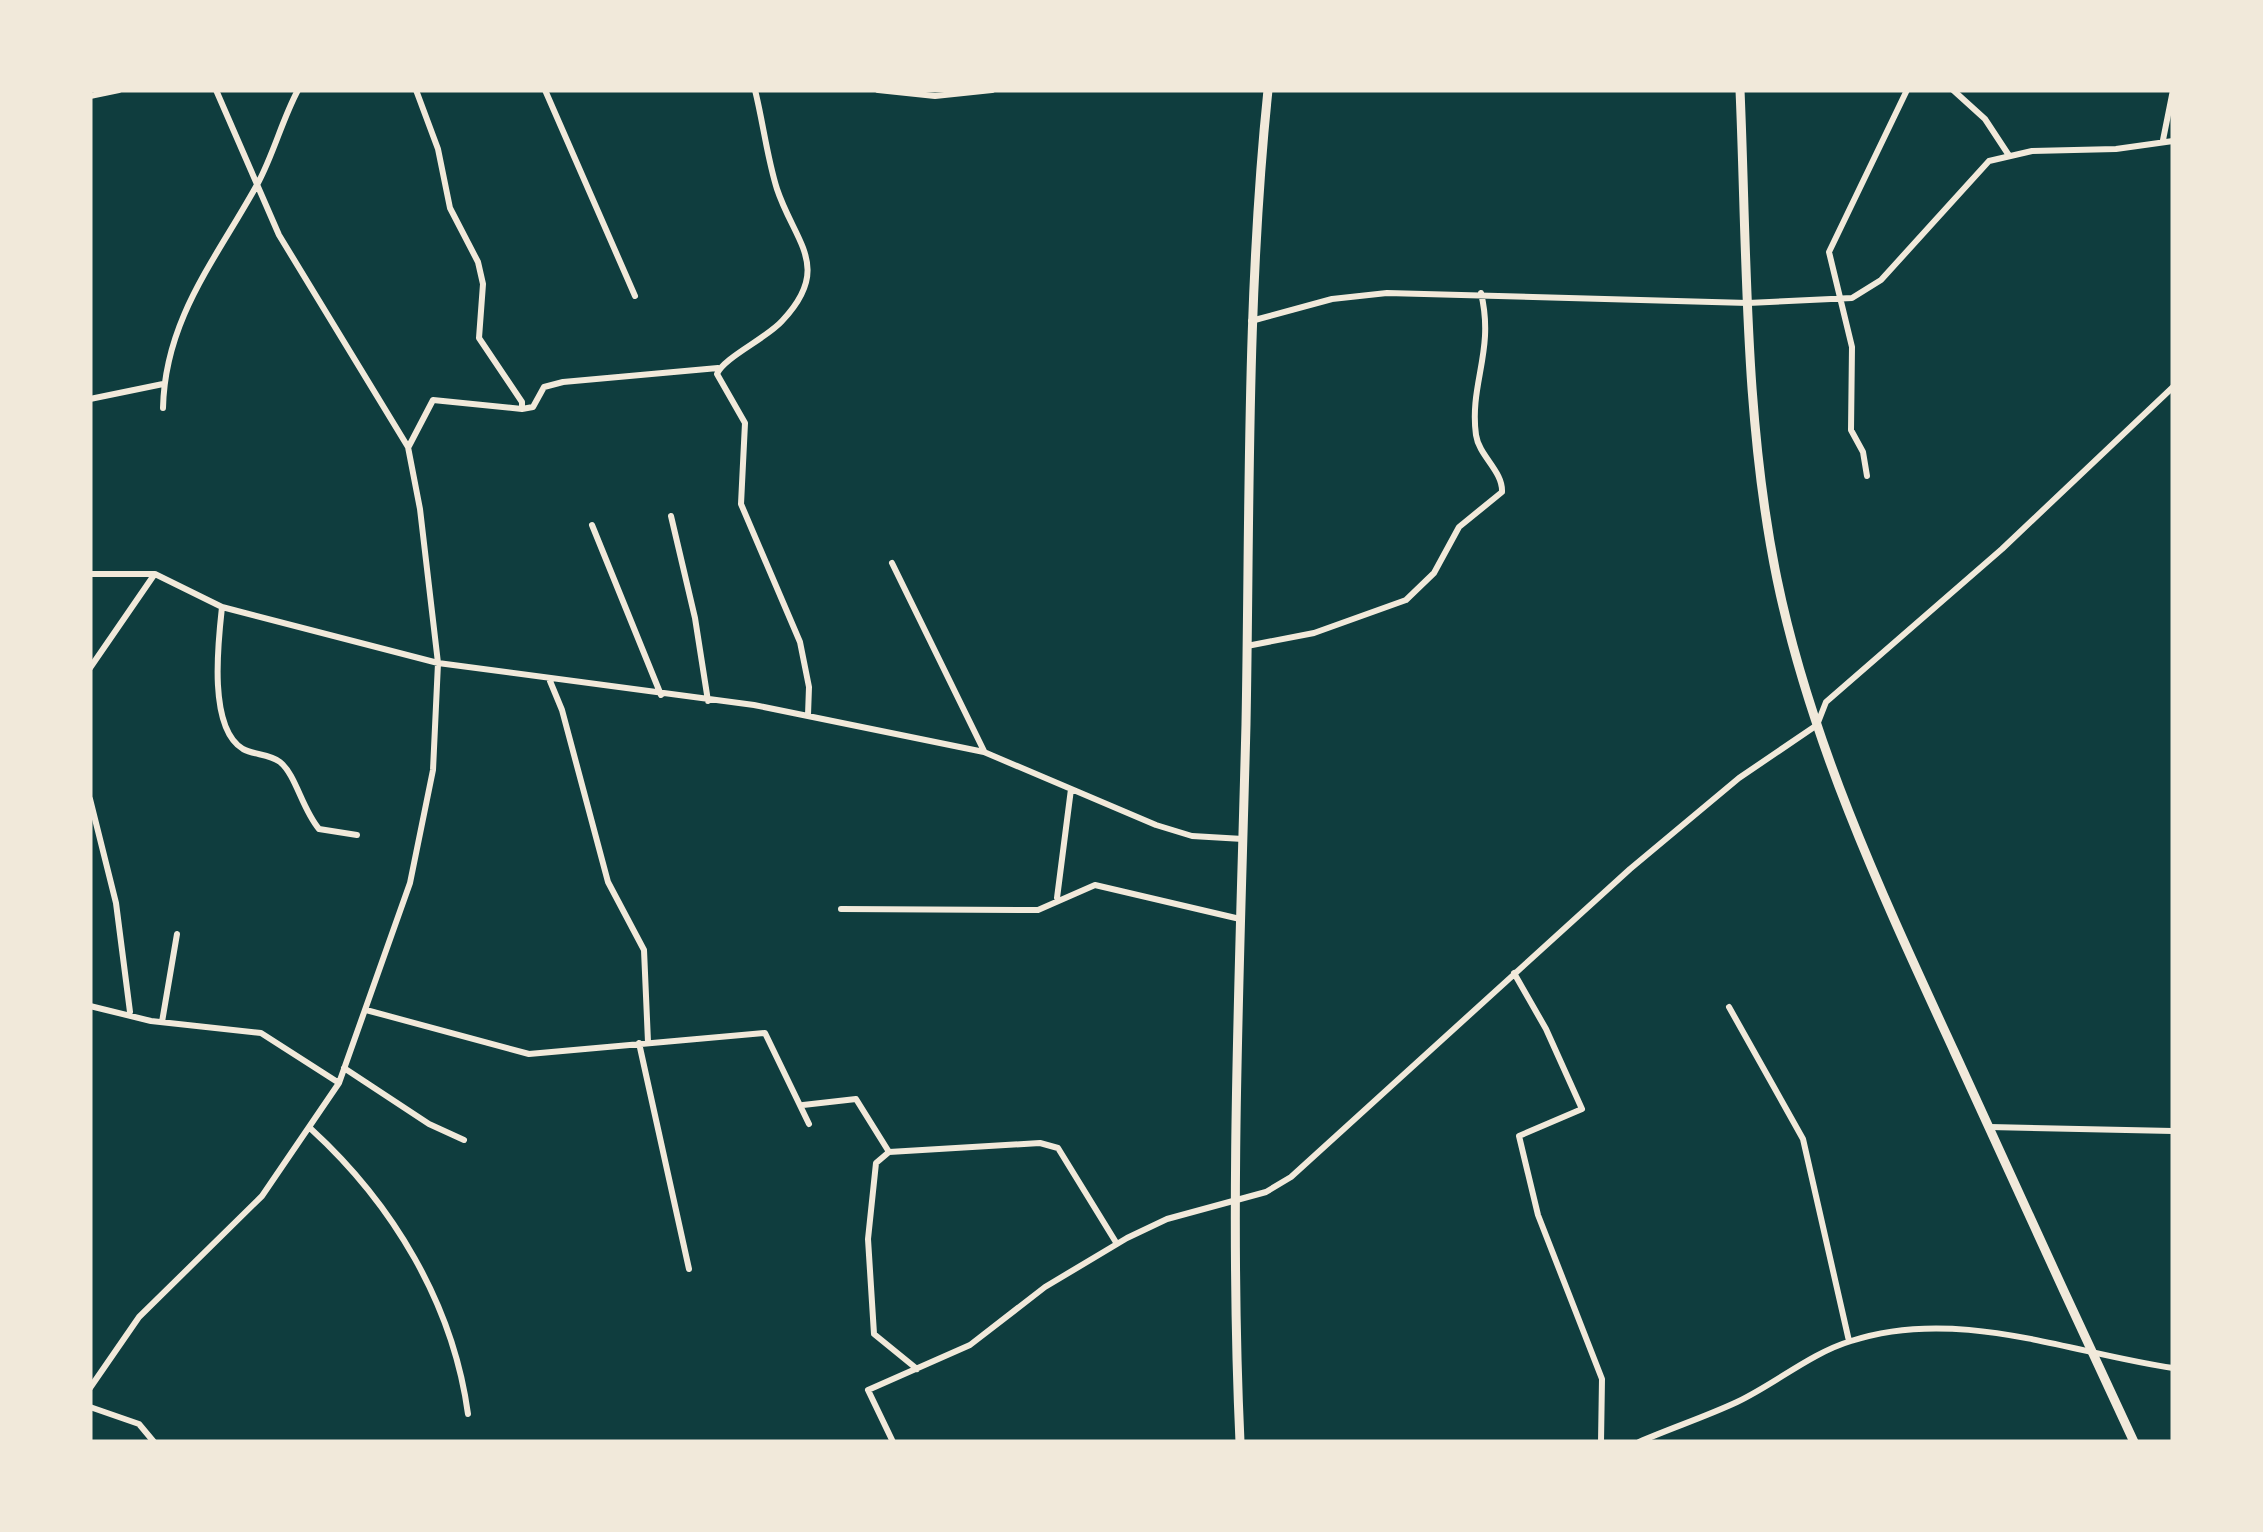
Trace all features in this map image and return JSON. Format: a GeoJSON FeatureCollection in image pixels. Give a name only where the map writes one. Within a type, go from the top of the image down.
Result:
{"type":"FeatureCollection","features":[{"type":"Feature","properties":{"kind":"main road"},"geometry":{"type":"LineString","coordinates":[[1240,1442],[1238,1199],[1251,321],[1253,233],[1268,90]]}},
{"type":"Feature","properties":{"kind":"main road"},"geometry":{"type":"LineString","coordinates":[[1740,90],[1759,466],[1776,578],[1817,724],[1900,933],[2134,1442]]}},
{"type":"Feature","properties":{"kind":"street"},"geometry":{"type":"LineString","coordinates":[[90,96],[119,90]]}},
{"type":"Feature","properties":{"kind":"street"},"geometry":{"type":"LineString","coordinates":[[90,1388],[139,1317],[239,1221],[312,1130],[339,1084],[395,934],[424,824],[433,770],[438,664],[420,509],[408,448],[279,234],[216,90]]}},
{"type":"Feature","properties":{"kind":"street"},"geometry":{"type":"LineString","coordinates":[[163,408],[166,359],[215,248],[259,181],[298,90]]}},
{"type":"Feature","properties":{"kind":"street"},"geometry":{"type":"LineString","coordinates":[[417,90],[438,149],[450,208],[478,262],[483,284],[479,338],[522,408]]}},
{"type":"Feature","properties":{"kind":"street"},"geometry":{"type":"LineString","coordinates":[[545,90],[635,296]]}},
{"type":"Feature","properties":{"kind":"street"},"geometry":{"type":"LineString","coordinates":[[408,448],[433,400],[533,407],[544,387],[563,382],[718,368],[782,322],[806,286],[805,245],[778,190],[755,90]]}},
{"type":"Feature","properties":{"kind":"street"},"geometry":{"type":"LineString","coordinates":[[878,90],[935,96],[992,90]]}},
{"type":"Feature","properties":{"kind":"street"},"geometry":{"type":"LineString","coordinates":[[1867,476],[1863,452],[1851,430],[1852,346],[1828,263],[1833,238],[1907,90]]}},
{"type":"Feature","properties":{"kind":"street"},"geometry":{"type":"LineString","coordinates":[[1953,90],[1984,119],[2008,154]]}},
{"type":"Feature","properties":{"kind":"street"},"geometry":{"type":"LineString","coordinates":[[2163,140],[2173,90]]}},
{"type":"Feature","properties":{"kind":"street"},"geometry":{"type":"LineString","coordinates":[[1251,321],[1332,299],[1482,292],[1748,302],[1838,300],[1867,292],[1881,280],[1989,161],[2008,154],[2116,149],[2173,141]]}},
{"type":"Feature","properties":{"kind":"street"},"geometry":{"type":"LineString","coordinates":[[1247,646],[1314,633],[1406,600],[1434,573],[1459,527],[1502,492],[1476,438],[1475,413],[1489,333],[1482,292]]}},
{"type":"Feature","properties":{"kind":"street"},"geometry":{"type":"LineString","coordinates":[[718,368],[718,380],[744,423],[740,480],[746,524],[787,605],[800,642],[809,687],[808,715]]}},
{"type":"Feature","properties":{"kind":"street"},"geometry":{"type":"LineString","coordinates":[[90,399],[164,384]]}},
{"type":"Feature","properties":{"kind":"street"},"geometry":{"type":"LineString","coordinates":[[893,1442],[868,1390],[970,1346],[1046,1286],[1117,1244],[1167,1219],[1266,1192],[1291,1177],[1514,973],[1738,778],[1817,724],[1826,702],[2002,549],[2173,387]]}},
{"type":"Feature","properties":{"kind":"street"},"geometry":{"type":"LineString","coordinates":[[671,516],[708,701]]}},
{"type":"Feature","properties":{"kind":"street"},"geometry":{"type":"LineString","coordinates":[[592,525],[662,696]]}},
{"type":"Feature","properties":{"kind":"street"},"geometry":{"type":"LineString","coordinates":[[892,564],[984,752]]}},
{"type":"Feature","properties":{"kind":"street"},"geometry":{"type":"LineString","coordinates":[[90,574],[155,574],[222,607],[438,664],[808,715],[984,752],[1156,826],[1192,836],[1243,839]]}},
{"type":"Feature","properties":{"kind":"street"},"geometry":{"type":"LineString","coordinates":[[90,668],[155,574]]}},
{"type":"Feature","properties":{"kind":"street"},"geometry":{"type":"LineString","coordinates":[[222,607],[216,655],[227,734],[244,749],[279,760],[291,776],[303,810],[319,829],[357,835]]}},
{"type":"Feature","properties":{"kind":"street"},"geometry":{"type":"LineString","coordinates":[[549,680],[562,710],[608,882],[644,950],[644,1043],[689,1268]]}},
{"type":"Feature","properties":{"kind":"street"},"geometry":{"type":"LineString","coordinates":[[1058,899],[1071,790]]}},
{"type":"Feature","properties":{"kind":"street"},"geometry":{"type":"LineString","coordinates":[[90,799],[116,903],[130,1012]]}},
{"type":"Feature","properties":{"kind":"street"},"geometry":{"type":"LineString","coordinates":[[841,909],[1038,910],[1095,885],[1242,919]]}},
{"type":"Feature","properties":{"kind":"street"},"geometry":{"type":"LineString","coordinates":[[162,1022],[177,934]]}},
{"type":"Feature","properties":{"kind":"street"},"geometry":{"type":"LineString","coordinates":[[1514,973],[1546,1029],[1582,1109],[1519,1136],[1538,1215],[1602,1379],[1601,1442]]}},
{"type":"Feature","properties":{"kind":"street"},"geometry":{"type":"LineString","coordinates":[[90,1006],[162,1022],[261,1033],[339,1084]]}},
{"type":"Feature","properties":{"kind":"street"},"geometry":{"type":"LineString","coordinates":[[1729,1008],[1803,1139],[1849,1341]]}},
{"type":"Feature","properties":{"kind":"street"},"geometry":{"type":"LineString","coordinates":[[366,1010],[529,1054],[765,1033],[810,1124]]}},
{"type":"Feature","properties":{"kind":"street"},"geometry":{"type":"LineString","coordinates":[[344,1068],[429,1124],[464,1140]]}},
{"type":"Feature","properties":{"kind":"street"},"geometry":{"type":"LineString","coordinates":[[803,1105],[856,1099],[888,1152]]}},
{"type":"Feature","properties":{"kind":"street"},"geometry":{"type":"LineString","coordinates":[[1989,1128],[2173,1131]]}},
{"type":"Feature","properties":{"kind":"street"},"geometry":{"type":"LineString","coordinates":[[312,1130],[362,1182],[420,1268],[457,1354],[468,1414]]}},
{"type":"Feature","properties":{"kind":"street"},"geometry":{"type":"LineString","coordinates":[[917,1369],[874,1334],[868,1239],[876,1163],[888,1152],[1040,1143],[1058,1148],[1117,1244]]}},
{"type":"Feature","properties":{"kind":"street"},"geometry":{"type":"LineString","coordinates":[[1639,1442],[1736,1402],[1849,1341],[1942,1330],[2051,1340],[2118,1360],[2173,1368]]}},
{"type":"Feature","properties":{"kind":"street"},"geometry":{"type":"LineString","coordinates":[[90,1407],[139,1424],[154,1442]]}}]}
